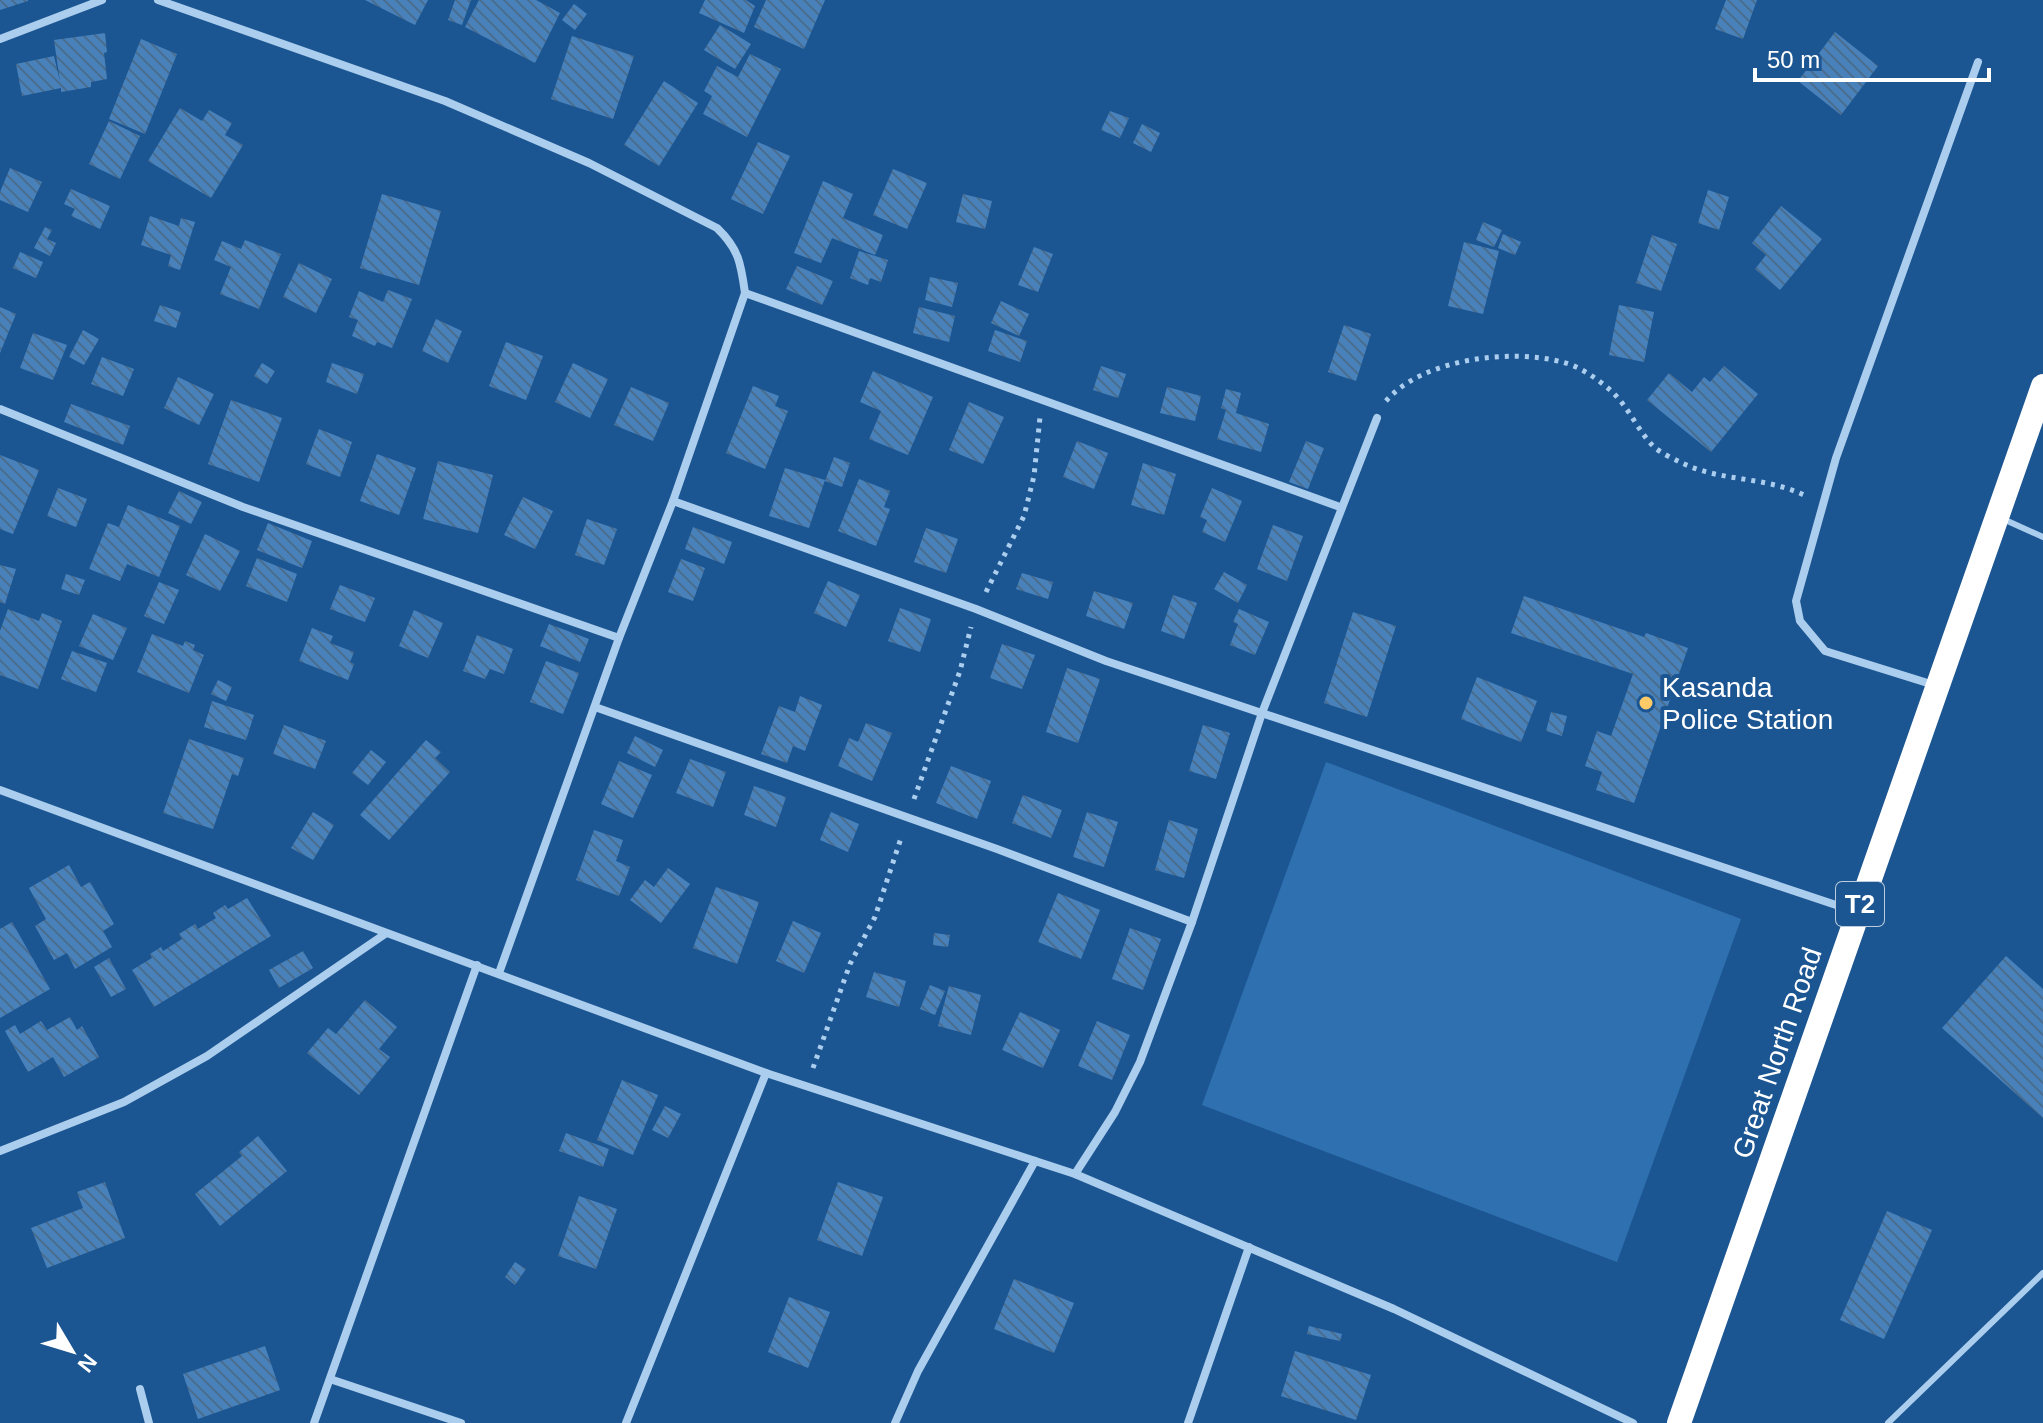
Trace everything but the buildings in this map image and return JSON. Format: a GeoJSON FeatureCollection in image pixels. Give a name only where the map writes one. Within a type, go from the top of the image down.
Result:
{"type":"FeatureCollection","features":[{"type":"Feature","properties":{"kind":"highway","name":"Great North Road"},"geometry":{"type":"LineString","coordinates":[[1679,1423],[2043,386]]}},
{"type":"Feature","properties":{"kind":"street"},"geometry":{"type":"LineString","coordinates":[[0,39],[102,0]]}},
{"type":"Feature","properties":{"kind":"street"},"geometry":{"type":"LineString","coordinates":[[158,0],[445,101],[589,163],[717,228],[733,244],[742,268],[745,293],[673,501],[619,638],[499,973]]}},
{"type":"Feature","properties":{"kind":"street"},"geometry":{"type":"LineString","coordinates":[[1936,686],[1825,651],[1800,621],[1796,601],[1836,458],[1978,62]]}},
{"type":"Feature","properties":{"kind":"street"},"geometry":{"type":"LineString","coordinates":[[745,293],[1340,507]]}},
{"type":"Feature","properties":{"kind":"street"},"geometry":{"type":"LineString","coordinates":[[0,409],[243,507],[619,638]]}},
{"type":"Feature","properties":{"kind":"street"},"geometry":{"type":"LineString","coordinates":[[1075,1174],[1115,1112],[1140,1062],[1192,922],[1262,713],[1377,418]]}},
{"type":"Feature","properties":{"kind":"street"},"geometry":{"type":"LineString","coordinates":[[673,501],[976,609],[1106,661],[1857,912]]}},
{"type":"Feature","properties":{"kind":"street"},"geometry":{"type":"LineString","coordinates":[[595,707],[1192,922]]}},
{"type":"Feature","properties":{"kind":"street"},"geometry":{"type":"LineString","coordinates":[[0,790],[766,1073],[1075,1174],[1394,1309],[1633,1423]]}},
{"type":"Feature","properties":{"kind":"street"},"geometry":{"type":"LineString","coordinates":[[0,1151],[124,1102],[207,1056],[385,934]]}},
{"type":"Feature","properties":{"kind":"street"},"geometry":{"type":"LineString","coordinates":[[314,1423],[477,965]]}},
{"type":"Feature","properties":{"kind":"street"},"geometry":{"type":"LineString","coordinates":[[626,1423],[766,1073]]}},
{"type":"Feature","properties":{"kind":"street"},"geometry":{"type":"LineString","coordinates":[[895,1423],[918,1371],[1035,1161]]}},
{"type":"Feature","properties":{"kind":"street"},"geometry":{"type":"LineString","coordinates":[[1188,1423],[1249,1247]]}},
{"type":"Feature","properties":{"kind":"street"},"geometry":{"type":"LineString","coordinates":[[330,1379],[461,1423]]}},
{"type":"Feature","properties":{"kind":"street"},"geometry":{"type":"LineString","coordinates":[[140,1389],[149,1423]]}},
{"type":"Feature","properties":{"kind":"lane"},"geometry":{"type":"LineString","coordinates":[[1996,516],[2043,537]]}},
{"type":"Feature","properties":{"kind":"lane"},"geometry":{"type":"LineString","coordinates":[[1888,1423],[2043,1273]]}},
{"type":"Feature","properties":{"kind":"path"},"geometry":{"type":"LineString","coordinates":[[1377,418],[1385,401],[1399,386],[1423,372],[1512,355],[1563,362],[1587,373],[1612,392],[1655,448],[1705,473],[1788,486],[1824,505]]}},
{"type":"Feature","properties":{"kind":"path"},"geometry":{"type":"LineString","coordinates":[[808,1087],[834,1003],[875,917],[907,817],[960,671],[976,609],[1002,564],[1024,516],[1034,476],[1041,400]]}},
{"type":"Feature","properties":{"kind":"shaded area"},"geometry":{"type":"Polygon","coordinates":[[[1326,762],[1741,919],[1617,1262],[1202,1105],[1326,762]]]}},
{"type":"Feature","properties":{"kind":"place","name":"Kasanda Police Station"},"geometry":{"type":"Point","coordinates":[1646,703]}}]}
